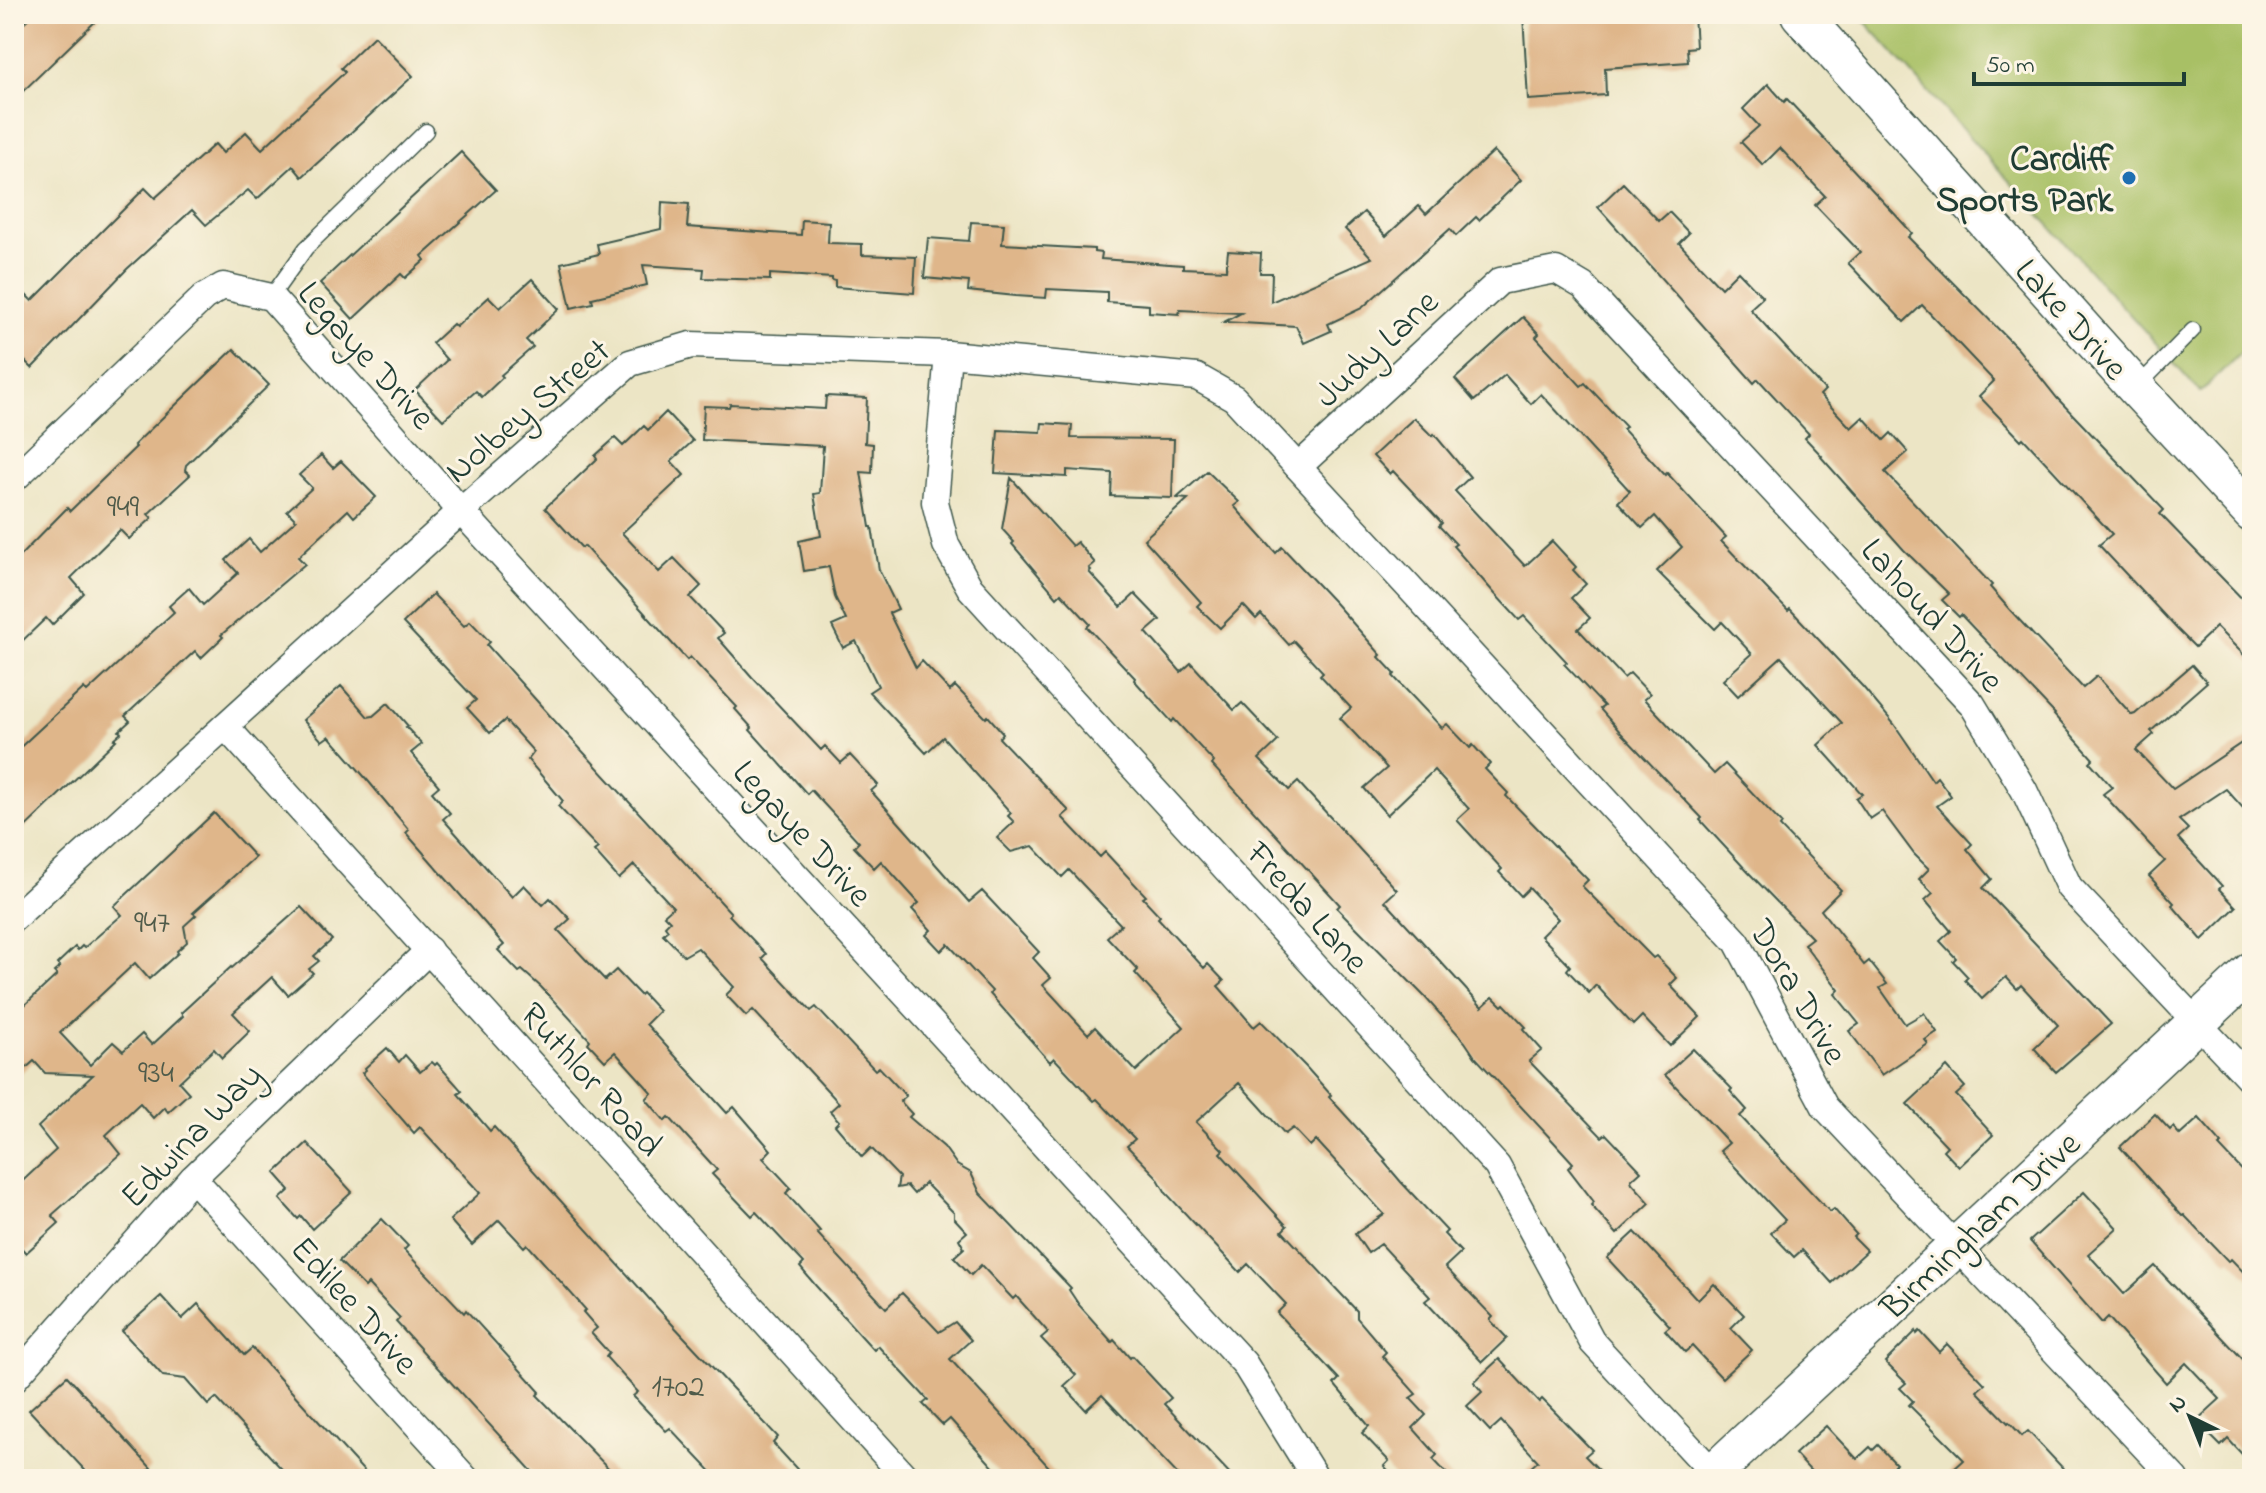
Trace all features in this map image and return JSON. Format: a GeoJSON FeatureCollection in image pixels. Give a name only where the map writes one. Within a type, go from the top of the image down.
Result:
{"type":"FeatureCollection","features":[{"type":"Feature","properties":{"kind":"main road","name":"Lake Drive"},"geometry":{"type":"LineString","coordinates":[[1800,14],[2252,513]]}},
{"type":"Feature","properties":{"kind":"main road","name":"Birmingham Drive"},"geometry":{"type":"LineString","coordinates":[[1713,1477],[1955,1246],[2252,971]]}},
{"type":"Feature","properties":{"kind":"street","name":"Lahoud Drive"},"geometry":{"type":"LineString","coordinates":[[1500,281],[1556,270],[1583,286],[1972,704],[2024,790],[2069,887],[2252,1081]]}},
{"type":"Feature","properties":{"kind":"street","name":"Judy Lane"},"geometry":{"type":"LineString","coordinates":[[1298,467],[1500,281]]}},
{"type":"Feature","properties":{"kind":"street","name":"Legaye Drive"},"geometry":{"type":"LineString","coordinates":[[14,479],[204,297],[223,286],[271,297],[461,511],[1244,1363],[1316,1479]]}},
{"type":"Feature","properties":{"kind":"street","name":"Nolbey Street"},"geometry":{"type":"LineString","coordinates":[[14,918],[461,511],[630,363],[691,345],[948,354],[1197,377],[1234,398],[1298,467]]}},
{"type":"Feature","properties":{"kind":"street","name":"Freda Lane"},"geometry":{"type":"LineString","coordinates":[[948,354],[935,502],[946,545],[970,588],[1497,1166],[1593,1343],[1713,1477]]}},
{"type":"Feature","properties":{"kind":"street","name":"Dora Drive"},"geometry":{"type":"LineString","coordinates":[[1298,467],[1737,942],[1825,1107],[2175,1479]]}},
{"type":"Feature","properties":{"kind":"street","name":"Ruthlor Road"},"geometry":{"type":"LineString","coordinates":[[225,726],[907,1479]]}},
{"type":"Feature","properties":{"kind":"street","name":"Edwina Way"},"geometry":{"type":"LineString","coordinates":[[14,1379],[193,1178],[429,950]]}},
{"type":"Feature","properties":{"kind":"street","name":"Edilee Drive"},"geometry":{"type":"LineString","coordinates":[[193,1178],[466,1479]]}},
{"type":"Feature","properties":{"kind":"lane"},"geometry":{"type":"LineString","coordinates":[[271,297],[306,248],[426,131]]}},
{"type":"Feature","properties":{"kind":"lane"},"geometry":{"type":"LineString","coordinates":[[2136,388],[2193,330]]}},
{"type":"Feature","properties":{"kind":"green space","name":"Cardiff Sports Park"},"geometry":{"type":"Polygon","coordinates":[[[1858,14],[2252,14],[2252,342],[2200,392],[1858,14]]]}},
{"type":"Feature","properties":{"kind":"building"},"geometry":{"type":"Polygon","coordinates":[[[33,14],[103,14],[14,100],[14,32],[33,14]]]}},
{"type":"Feature","properties":{"kind":"building"},"geometry":{"type":"Polygon","coordinates":[[[1523,14],[1694,14],[1696,47],[1687,48],[1688,62],[1605,68],[1606,95],[1528,100],[1523,14]]]}},
{"type":"Feature","properties":{"kind":"building"},"geometry":{"type":"Polygon","coordinates":[[[374,36],[413,76],[302,177],[293,166],[257,199],[248,190],[206,225],[192,210],[127,269],[32,368],[14,350],[14,283],[32,301],[145,188],[155,198],[215,144],[223,153],[246,132],[262,149],[345,72],[341,68],[374,36]]]}},
{"type":"Feature","properties":{"kind":"building"},"geometry":{"type":"Polygon","coordinates":[[[1768,84],[1784,102],[1787,99],[1892,211],[1912,233],[1908,237],[2018,349],[2057,398],[2164,510],[2160,514],[2252,609],[2252,663],[2216,627],[2195,647],[2177,629],[2099,545],[2112,534],[2023,438],[2021,440],[1979,396],[1994,381],[1922,305],[1904,322],[1848,263],[1860,252],[1815,205],[1825,196],[1780,148],[1763,165],[1741,142],[1759,126],[1743,109],[1768,84]]]}},
{"type":"Feature","properties":{"kind":"building"},"geometry":{"type":"Polygon","coordinates":[[[1494,151],[1521,180],[1479,220],[1476,217],[1456,236],[1450,229],[1362,308],[1328,324],[1331,331],[1304,343],[1296,326],[1224,322],[1241,313],[1149,312],[1149,305],[1107,302],[1107,292],[1047,289],[1046,298],[1016,296],[968,291],[969,282],[924,278],[928,238],[969,241],[971,222],[1004,224],[1002,244],[1094,249],[1094,252],[1102,253],[1101,259],[1226,270],[1228,251],[1261,253],[1260,273],[1272,273],[1271,302],[1372,258],[1345,229],[1364,212],[1386,236],[1419,206],[1426,214],[1494,151]]]}},
{"type":"Feature","properties":{"kind":"building"},"geometry":{"type":"Polygon","coordinates":[[[461,152],[496,190],[422,256],[425,260],[405,278],[401,274],[353,319],[320,283],[461,152]]]}},
{"type":"Feature","properties":{"kind":"building"},"geometry":{"type":"Polygon","coordinates":[[[1623,183],[1659,221],[1669,212],[1689,233],[1679,243],[1721,288],[1738,271],[1763,297],[1750,309],[1825,390],[1820,395],[1851,428],[1863,417],[1884,440],[1891,433],[1908,452],[1885,472],[1992,585],[1990,587],[2010,610],[2083,688],[2097,676],[2132,715],[2192,665],[2207,682],[2151,731],[2154,734],[2136,750],[2173,789],[2252,736],[2252,818],[2226,789],[2179,820],[2188,829],[2178,838],[2222,886],[2219,889],[2236,907],[2202,940],[2149,876],[2165,861],[2103,794],[2112,787],[2090,762],[2093,759],[1961,615],[1959,617],[1942,600],[1949,594],[1904,550],[1821,457],[1805,438],[1809,434],[1758,379],[1754,383],[1598,207],[1623,183]]]}},
{"type":"Feature","properties":{"kind":"building"},"geometry":{"type":"Polygon","coordinates":[[[662,202],[689,204],[687,227],[801,235],[802,220],[829,222],[828,243],[862,244],[862,255],[916,257],[914,293],[835,287],[832,278],[770,274],[770,280],[703,278],[704,269],[643,265],[647,285],[592,298],[593,303],[571,308],[561,263],[599,254],[597,244],[661,229],[662,202]]]}},
{"type":"Feature","properties":{"kind":"building"},"geometry":{"type":"Polygon","coordinates":[[[532,279],[559,309],[526,340],[533,347],[501,375],[503,377],[482,397],[476,391],[443,420],[415,390],[447,360],[432,343],[453,324],[456,327],[489,297],[500,308],[532,279]]]}},
{"type":"Feature","properties":{"kind":"building"},"geometry":{"type":"Polygon","coordinates":[[[1523,317],[1539,334],[1536,337],[1581,386],[1585,383],[1665,475],[1667,473],[1726,537],[1721,541],[1863,687],[1894,724],[1933,781],[1937,777],[1951,796],[1937,806],[1972,844],[1967,849],[1992,879],[1983,888],[2111,1024],[2056,1072],[2034,1048],[2058,1025],[2021,985],[2017,989],[2006,977],[1982,999],[1965,980],[1968,977],[1953,961],[1956,958],[1940,941],[1951,931],[1925,900],[1933,893],[1919,879],[1929,869],[1882,811],[1870,819],[1856,798],[1862,794],[1818,745],[1842,723],[1781,657],[1738,696],[1723,680],[1752,654],[1722,622],[1715,629],[1657,571],[1682,547],[1655,516],[1642,528],[1618,502],[1630,491],[1541,394],[1531,404],[1505,375],[1474,401],[1455,379],[1523,317]]]}},
{"type":"Feature","properties":{"kind":"building"},"geometry":{"type":"Polygon","coordinates":[[[234,349],[269,385],[186,465],[185,470],[190,475],[148,514],[152,518],[129,539],[120,530],[71,578],[84,593],[52,625],[46,618],[14,649],[14,562],[234,349]]]}},
{"type":"Feature","properties":{"kind":"building"},"geometry":{"type":"Polygon","coordinates":[[[826,396],[867,398],[865,443],[873,444],[872,473],[861,472],[870,527],[879,570],[898,609],[889,613],[916,668],[922,661],[950,691],[955,686],[986,718],[988,716],[1003,733],[999,738],[1069,811],[1062,817],[1100,857],[1105,852],[1146,896],[1143,898],[1160,916],[1158,918],[1204,968],[1208,964],[1224,981],[1218,986],[1254,1027],[1261,1021],[1306,1067],[1386,1160],[1384,1162],[1401,1182],[1447,1231],[1444,1234],[1461,1252],[1445,1267],[1493,1317],[1490,1320],[1507,1338],[1482,1362],[1425,1301],[1430,1297],[1381,1244],[1368,1253],[1355,1234],[1384,1214],[1316,1140],[1310,1146],[1293,1128],[1285,1134],[1239,1083],[1196,1122],[1287,1226],[1282,1231],[1357,1311],[1357,1318],[1386,1352],[1382,1356],[1416,1394],[1410,1398],[1426,1415],[1413,1428],[1437,1455],[1433,1459],[1452,1479],[1396,1479],[1384,1466],[1389,1461],[1362,1433],[1369,1426],[1334,1384],[1339,1379],[1277,1313],[1286,1304],[1248,1264],[1240,1272],[1166,1193],[1157,1177],[1127,1146],[1135,1139],[1054,1058],[1050,1062],[990,994],[992,991],[948,944],[941,951],[926,935],[931,930],[912,909],[919,903],[881,861],[874,868],[854,847],[859,842],[811,790],[807,794],[750,730],[752,728],[735,709],[737,707],[690,657],[687,660],[584,546],[582,548],[545,508],[615,438],[623,446],[644,426],[648,430],[666,412],[693,441],[671,461],[684,475],[622,533],[659,572],[674,558],[701,586],[690,597],[724,633],[718,638],[752,677],[821,750],[825,746],[841,763],[850,755],[878,785],[871,791],[969,902],[982,891],[1039,952],[1033,958],[1051,978],[1043,985],[1088,1034],[1095,1027],[1136,1071],[1184,1027],[1107,937],[1121,925],[1069,870],[1062,877],[1033,846],[1011,852],[997,838],[1014,822],[1008,816],[1011,813],[943,737],[926,753],[869,692],[878,686],[856,641],[843,648],[832,626],[846,620],[835,597],[829,567],[804,571],[799,541],[821,536],[814,494],[820,493],[823,446],[702,440],[704,406],[729,407],[730,404],[825,409],[826,396]]]}},
{"type":"Feature","properties":{"kind":"building"},"geometry":{"type":"Polygon","coordinates":[[[1414,418],[1432,436],[1434,434],[1470,477],[1455,491],[1525,566],[1552,541],[1576,567],[1573,570],[1586,584],[1571,598],[1590,618],[1578,629],[1624,678],[1630,673],[1650,694],[1644,699],[1714,774],[1725,764],[1841,890],[1821,910],[1864,965],[1869,961],[1887,984],[1880,988],[1905,1024],[1924,1013],[1937,1032],[1925,1040],[1928,1044],[1882,1075],[1849,1031],[1859,1024],[1835,994],[1839,990],[1804,944],[1812,938],[1621,733],[1600,709],[1604,706],[1564,664],[1567,662],[1524,616],[1519,620],[1495,594],[1453,546],[1456,544],[1439,526],[1442,523],[1393,471],[1390,474],[1373,456],[1414,418]]]}},
{"type":"Feature","properties":{"kind":"building"},"geometry":{"type":"Polygon","coordinates":[[[1042,423],[1072,425],[1071,438],[1174,439],[1172,498],[1111,496],[1112,473],[1067,470],[1067,477],[995,473],[998,430],[1041,432],[1042,423]]]}},
{"type":"Feature","properties":{"kind":"building"},"geometry":{"type":"Polygon","coordinates":[[[321,455],[333,468],[341,461],[376,497],[354,517],[348,510],[298,557],[305,564],[221,635],[223,637],[201,658],[195,651],[125,716],[130,721],[119,731],[121,733],[116,740],[14,838],[14,753],[84,688],[87,692],[174,612],[169,606],[189,588],[203,605],[238,573],[226,560],[249,539],[260,552],[296,520],[287,511],[312,488],[299,475],[321,455]]]}},
{"type":"Feature","properties":{"kind":"building"},"geometry":{"type":"Polygon","coordinates":[[[1207,471],[1239,502],[1234,506],[1276,553],[1282,547],[1335,603],[1381,655],[1379,657],[1395,674],[1393,676],[1442,728],[1447,724],[1470,748],[1473,745],[1490,764],[1485,769],[1508,793],[1506,796],[1588,880],[1582,886],[1677,978],[1670,985],[1700,1017],[1670,1046],[1642,1016],[1633,1025],[1596,985],[1589,993],[1567,970],[1570,966],[1541,936],[1558,919],[1529,888],[1521,896],[1499,872],[1502,869],[1457,820],[1469,809],[1434,770],[1387,815],[1364,788],[1387,768],[1340,718],[1351,708],[1320,675],[1323,672],[1294,641],[1289,645],[1261,614],[1256,619],[1243,605],[1220,628],[1197,606],[1201,602],[1144,539],[1188,499],[1177,498],[1207,471]]]}},
{"type":"Feature","properties":{"kind":"building"},"geometry":{"type":"Polygon","coordinates":[[[1011,478],[1072,546],[1077,542],[1095,563],[1089,572],[1121,607],[1135,594],[1160,620],[1146,632],[1181,672],[1191,663],[1234,710],[1242,703],[1278,741],[1259,759],[1289,790],[1298,782],[1397,890],[1385,901],[1482,1007],[1493,997],[1526,1027],[1523,1029],[1542,1050],[1529,1061],[1602,1137],[1606,1134],[1641,1171],[1631,1180],[1650,1203],[1617,1234],[1591,1205],[1594,1202],[1568,1168],[1573,1163],[1475,1057],[1424,996],[1337,908],[1340,905],[1212,765],[1214,762],[1174,719],[1172,722],[1087,627],[1090,624],[1061,593],[1057,597],[1012,544],[1014,542],[1002,529],[1011,478]]]}},
{"type":"Feature","properties":{"kind":"building"},"geometry":{"type":"Polygon","coordinates":[[[433,594],[464,626],[470,621],[490,642],[487,645],[731,913],[729,915],[766,954],[762,958],[811,1011],[816,1007],[875,1070],[879,1067],[906,1096],[900,1101],[912,1114],[909,1117],[944,1147],[957,1165],[971,1173],[980,1193],[1071,1288],[1069,1290],[1079,1305],[1112,1342],[1114,1340],[1130,1358],[1132,1356],[1171,1398],[1164,1404],[1235,1479],[1182,1479],[1102,1395],[1086,1410],[1064,1386],[1076,1375],[1041,1338],[1048,1332],[1016,1296],[1013,1299],[981,1265],[971,1275],[954,1257],[964,1248],[959,1239],[967,1232],[954,1218],[954,1213],[925,1183],[914,1194],[907,1186],[897,1188],[899,1177],[871,1148],[862,1157],[835,1125],[839,1121],[830,1111],[839,1103],[753,1010],[746,1016],[726,995],[734,987],[698,948],[684,956],[663,934],[668,930],[665,926],[670,921],[664,915],[673,907],[634,865],[619,879],[594,851],[598,848],[558,806],[563,801],[528,760],[534,752],[505,720],[490,733],[467,708],[476,700],[403,623],[433,594]]]}},
{"type":"Feature","properties":{"kind":"building"},"geometry":{"type":"Polygon","coordinates":[[[341,686],[368,717],[388,703],[408,726],[422,744],[411,753],[439,786],[432,792],[450,813],[443,819],[512,897],[524,885],[543,905],[550,898],[570,919],[558,930],[605,980],[616,970],[659,1011],[646,1024],[727,1113],[734,1107],[771,1150],[763,1158],[791,1188],[786,1193],[820,1231],[817,1233],[886,1308],[902,1293],[939,1332],[955,1322],[971,1340],[950,1359],[1060,1479],[1004,1479],[950,1419],[943,1425],[923,1404],[928,1400],[878,1346],[874,1350],[816,1286],[800,1267],[804,1263],[756,1212],[752,1216],[712,1174],[717,1170],[669,1117],[665,1121],[646,1099],[652,1093],[615,1052],[605,1061],[541,987],[522,970],[519,972],[498,950],[504,945],[406,833],[409,830],[369,782],[329,736],[322,741],[303,720],[341,686]]]}},
{"type":"Feature","properties":{"kind":"building"},"geometry":{"type":"Polygon","coordinates":[[[214,813],[255,857],[193,913],[196,915],[184,926],[187,942],[178,953],[149,979],[135,963],[60,1033],[90,1065],[113,1042],[123,1051],[142,1034],[152,1045],[183,1016],[181,1013],[301,907],[332,940],[314,956],[319,961],[309,969],[313,973],[288,995],[272,977],[233,1013],[250,1031],[222,1058],[214,1049],[179,1082],[189,1093],[168,1112],[164,1107],[153,1118],[140,1103],[106,1135],[121,1154],[52,1215],[59,1223],[26,1253],[14,1240],[14,1189],[56,1150],[38,1127],[93,1075],[45,1073],[34,1061],[14,1079],[14,1015],[57,975],[54,972],[60,967],[57,964],[75,947],[78,950],[82,946],[84,948],[122,915],[114,906],[214,813]]]}},
{"type":"Feature","properties":{"kind":"building"},"geometry":{"type":"Polygon","coordinates":[[[387,1048],[399,1062],[405,1055],[420,1072],[432,1062],[437,1063],[462,1091],[458,1094],[490,1131],[494,1127],[778,1437],[773,1443],[806,1479],[718,1479],[670,1428],[666,1431],[633,1396],[638,1392],[606,1357],[609,1353],[591,1333],[597,1328],[583,1312],[586,1310],[527,1244],[524,1247],[499,1220],[472,1245],[450,1220],[480,1193],[420,1127],[414,1133],[362,1073],[387,1048]]]}},
{"type":"Feature","properties":{"kind":"building"},"geometry":{"type":"Polygon","coordinates":[[[1693,1049],[1732,1089],[1730,1091],[1747,1110],[1740,1116],[1830,1212],[1834,1209],[1867,1251],[1832,1283],[1802,1250],[1794,1257],[1771,1233],[1785,1220],[1720,1151],[1729,1143],[1665,1075],[1693,1049]]]}},
{"type":"Feature","properties":{"kind":"building"},"geometry":{"type":"Polygon","coordinates":[[[1947,1067],[1965,1087],[1956,1095],[1993,1135],[1959,1167],[1943,1150],[1947,1146],[1907,1104],[1947,1067]]]}},
{"type":"Feature","properties":{"kind":"building"},"geometry":{"type":"Polygon","coordinates":[[[2155,1114],[2170,1130],[2173,1127],[2180,1135],[2199,1118],[2222,1144],[2219,1146],[2252,1181],[2252,1281],[2182,1216],[2120,1147],[2155,1114]]]}},
{"type":"Feature","properties":{"kind":"building"},"geometry":{"type":"Polygon","coordinates":[[[307,1143],[352,1192],[312,1229],[280,1199],[290,1190],[275,1173],[307,1143]]]}},
{"type":"Feature","properties":{"kind":"building"},"geometry":{"type":"Polygon","coordinates":[[[2084,1192],[2117,1228],[2088,1254],[2124,1294],[2155,1266],[2252,1369],[2252,1465],[2228,1439],[2221,1446],[2196,1421],[2220,1399],[2186,1363],[2166,1383],[2108,1317],[2102,1323],[2030,1241],[2084,1192]]]}},
{"type":"Feature","properties":{"kind":"building"},"geometry":{"type":"Polygon","coordinates":[[[382,1219],[408,1246],[404,1250],[464,1313],[466,1310],[540,1392],[537,1395],[619,1479],[539,1479],[396,1322],[400,1318],[368,1284],[365,1287],[339,1261],[382,1219]]]}},
{"type":"Feature","properties":{"kind":"building"},"geometry":{"type":"Polygon","coordinates":[[[1635,1232],[1698,1300],[1714,1284],[1744,1315],[1731,1328],[1752,1350],[1722,1378],[1692,1346],[1685,1352],[1665,1330],[1670,1326],[1607,1258],[1635,1232]]]}},
{"type":"Feature","properties":{"kind":"building"},"geometry":{"type":"Polygon","coordinates":[[[161,1296],[182,1319],[198,1304],[244,1355],[252,1348],[371,1479],[291,1479],[216,1398],[208,1405],[185,1379],[163,1376],[122,1331],[161,1296]]]}},
{"type":"Feature","properties":{"kind":"building"},"geometry":{"type":"Polygon","coordinates":[[[1916,1331],[1917,1334],[1920,1331],[1939,1352],[1947,1344],[1985,1384],[1977,1391],[2022,1436],[2028,1431],[2073,1479],[1943,1479],[1964,1460],[1909,1405],[1913,1401],[1900,1388],[1906,1383],[1885,1362],[1916,1331]]]}},
{"type":"Feature","properties":{"kind":"building"},"geometry":{"type":"Polygon","coordinates":[[[1499,1359],[1539,1402],[1542,1399],[1592,1450],[1585,1456],[1608,1479],[1518,1479],[1538,1461],[1501,1421],[1490,1431],[1467,1406],[1482,1392],[1474,1382],[1499,1359]]]}},
{"type":"Feature","properties":{"kind":"building"},"geometry":{"type":"Polygon","coordinates":[[[67,1376],[151,1468],[139,1479],[93,1479],[29,1410],[67,1376]]]}},
{"type":"Feature","properties":{"kind":"building"},"geometry":{"type":"Polygon","coordinates":[[[1826,1426],[1857,1459],[1870,1447],[1873,1450],[1878,1445],[1896,1464],[1879,1479],[1818,1479],[1795,1454],[1826,1426]]]}},
{"type":"Feature","properties":{"kind":"place","name":"Cardiff Sports Park"},"geometry":{"type":"Point","coordinates":[2129,178]}}]}
